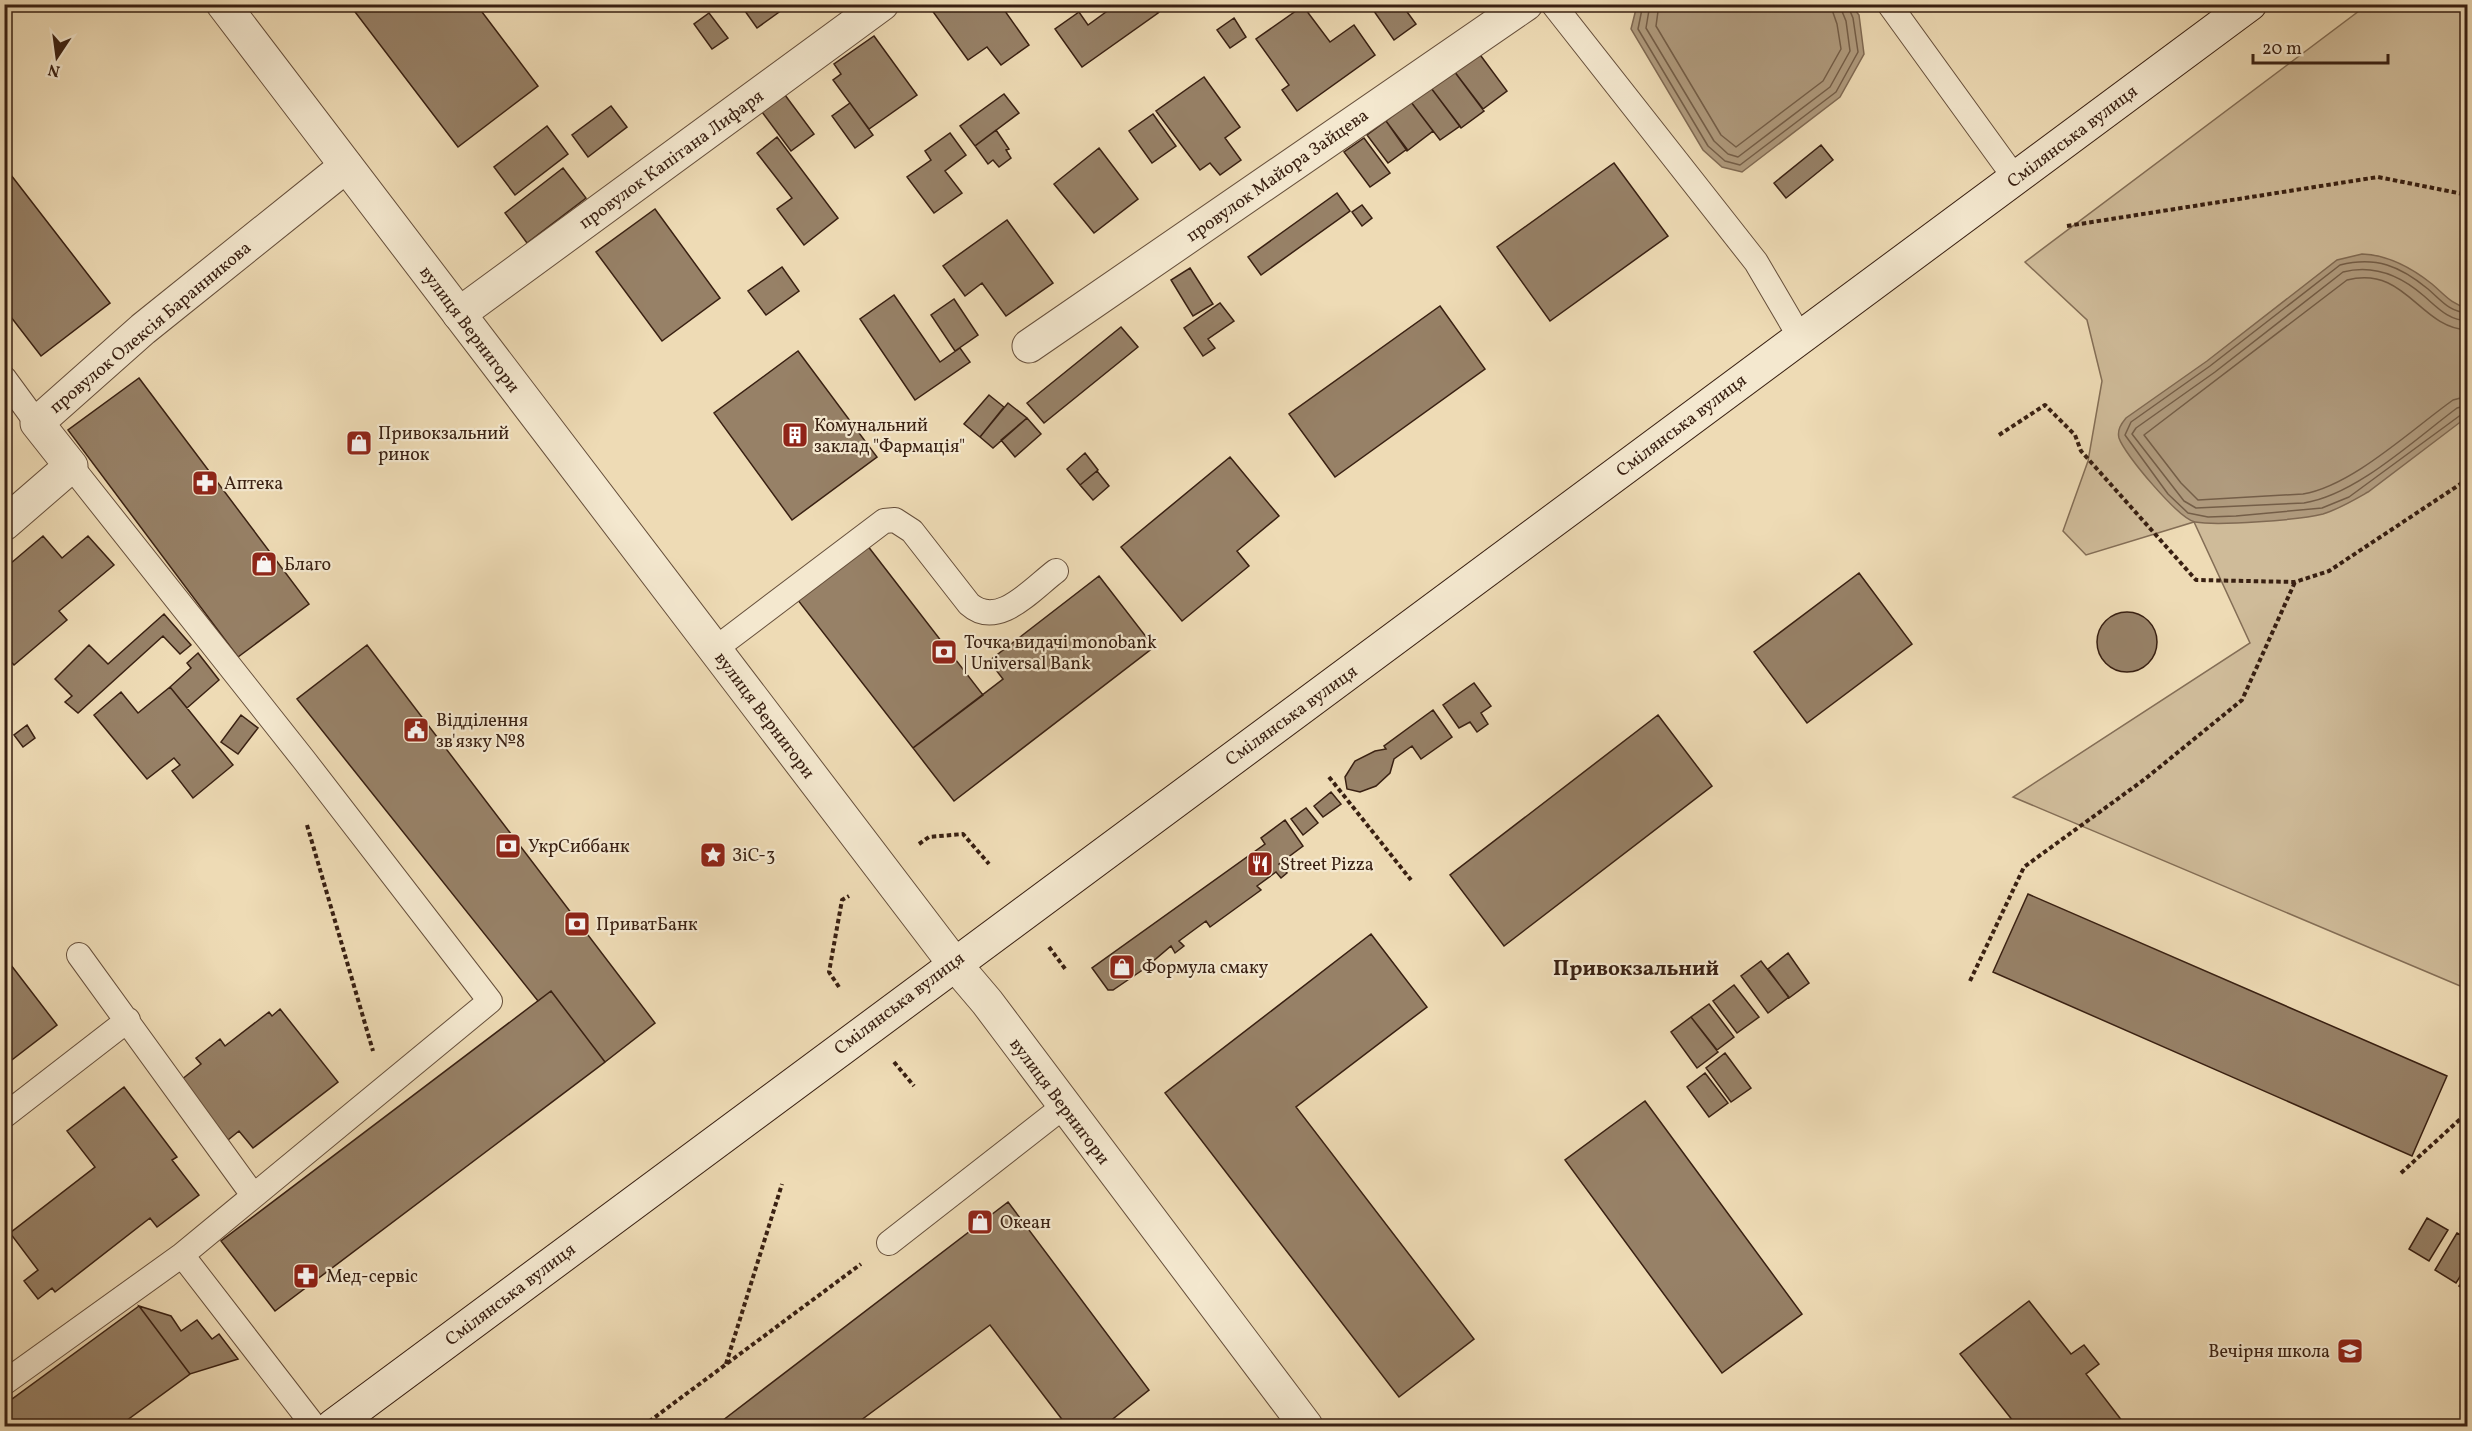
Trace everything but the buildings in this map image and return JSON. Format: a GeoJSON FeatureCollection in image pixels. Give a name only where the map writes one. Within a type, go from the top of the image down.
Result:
{"type":"FeatureCollection","features":[{"type":"Feature","properties":{"kind":"street","name":"вулиця Вернигори"},"geometry":{"type":"LineString","coordinates":[[223,4],[953,962],[987,1002],[1063,1107],[1306,1426]]}},
{"type":"Feature","properties":{"kind":"street","name":"провулок Капітана Лифаря"},"geometry":{"type":"LineString","coordinates":[[459,314],[882,4]]}},
{"type":"Feature","properties":{"kind":"street","name":"провулок Майора Зайцева"},"geometry":{"type":"LineString","coordinates":[[1029,346],[1526,4]]}},
{"type":"Feature","properties":{"kind":"street","name":"Смілянська вулиця"},"geometry":{"type":"LineString","coordinates":[[333,1426],[953,962],[1250,746],[2250,4]]}},
{"type":"Feature","properties":{"kind":"street","name":"провулок Олексія Баранникова"},"geometry":{"type":"LineString","coordinates":[[71,465],[37,423],[144,328],[346,166]]}},
{"type":"Feature","properties":{"kind":"street"},"geometry":{"type":"LineString","coordinates":[[4,524],[71,465]]}},
{"type":"Feature","properties":{"kind":"lane"},"geometry":{"type":"LineString","coordinates":[[1553,4],[1756,262],[1800,337]]}},
{"type":"Feature","properties":{"kind":"lane"},"geometry":{"type":"LineString","coordinates":[[1889,4],[2015,178]]}},
{"type":"Feature","properties":{"kind":"lane"},"geometry":{"type":"LineString","coordinates":[[4,378],[37,423]]}},
{"type":"Feature","properties":{"kind":"lane"},"geometry":{"type":"LineString","coordinates":[[4,1383],[182,1255],[490,1001],[304,760],[71,465]]}},
{"type":"Feature","properties":{"kind":"lane"},"geometry":{"type":"LineString","coordinates":[[715,649],[884,521],[895,520],[912,531],[976,611],[987,614],[1007,609],[1056,571]]}},
{"type":"Feature","properties":{"kind":"lane"},"geometry":{"type":"LineString","coordinates":[[79,955],[253,1195]]}},
{"type":"Feature","properties":{"kind":"lane"},"geometry":{"type":"LineString","coordinates":[[4,1116],[128,1020]]}},
{"type":"Feature","properties":{"kind":"lane"},"geometry":{"type":"LineString","coordinates":[[889,1243],[1063,1107]]}},
{"type":"Feature","properties":{"kind":"lane"},"geometry":{"type":"LineString","coordinates":[[182,1255],[314,1426]]}},
{"type":"Feature","properties":{"kind":"path"},"geometry":{"type":"LineString","coordinates":[[2067,226],[2378,177],[2468,195]]}},
{"type":"Feature","properties":{"kind":"path"},"geometry":{"type":"LineString","coordinates":[[1999,435],[2045,405],[2075,435],[2081,451],[2196,579],[2295,582],[2329,571],[2468,479]]}},
{"type":"Feature","properties":{"kind":"path"},"geometry":{"type":"LineString","coordinates":[[1970,981],[2024,867],[2145,779],[2242,700],[2295,582]]}},
{"type":"Feature","properties":{"kind":"path"},"geometry":{"type":"LineString","coordinates":[[1329,777],[1411,880]]}},
{"type":"Feature","properties":{"kind":"path"},"geometry":{"type":"LineString","coordinates":[[306,820],[384,1089]]}},
{"type":"Feature","properties":{"kind":"path"},"geometry":{"type":"LineString","coordinates":[[919,844],[929,837],[963,834],[989,864]]}},
{"type":"Feature","properties":{"kind":"path"},"geometry":{"type":"LineString","coordinates":[[839,987],[829,972],[843,900],[849,896]]}},
{"type":"Feature","properties":{"kind":"path"},"geometry":{"type":"LineString","coordinates":[[1049,948],[1066,970]]}},
{"type":"Feature","properties":{"kind":"path"},"geometry":{"type":"LineString","coordinates":[[894,1062],[914,1086]]}},
{"type":"Feature","properties":{"kind":"path"},"geometry":{"type":"LineString","coordinates":[[2401,1173],[2468,1112]]}},
{"type":"Feature","properties":{"kind":"path"},"geometry":{"type":"LineString","coordinates":[[726,1364],[782,1184]]}},
{"type":"Feature","properties":{"kind":"path"},"geometry":{"type":"LineString","coordinates":[[643,1426],[889,1243]]}},
{"type":"Feature","properties":{"kind":"shaded area"},"geometry":{"type":"Polygon","coordinates":[[[2367,5],[2467,5],[2468,983],[2465,988],[2013,797],[2250,643],[2194,522],[2086,555],[2063,531],[2088,461],[2102,381],[2087,320],[2025,262],[2367,5]]]}},
{"type":"Feature","properties":{"kind":"water"},"geometry":{"type":"Polygon","coordinates":[[[1637,5],[1851,5],[1859,15],[1864,54],[1840,97],[1742,172],[1722,167],[1703,150],[1631,29],[1637,5]]]}},
{"type":"Feature","properties":{"kind":"water"},"geometry":{"type":"Polygon","coordinates":[[[2362,254],[2381,257],[2408,268],[2432,284],[2452,302],[2467,308],[2467,417],[2368,492],[2329,512],[2297,518],[2240,523],[2195,522],[2187,518],[2153,485],[2123,446],[2119,438],[2119,430],[2126,418],[2207,361],[2337,260],[2362,254]]]}},
{"type":"Feature","properties":{"kind":"place","name":"Комунальний заклад \"Фармація\""},"geometry":{"type":"Point","coordinates":[795,435]}},
{"type":"Feature","properties":{"kind":"place","name":"Привокзальний ринок"},"geometry":{"type":"Point","coordinates":[359,443]}},
{"type":"Feature","properties":{"kind":"place","name":"Аптека"},"geometry":{"type":"Point","coordinates":[205,483]}},
{"type":"Feature","properties":{"kind":"place","name":"Благо"},"geometry":{"type":"Point","coordinates":[264,564]}},
{"type":"Feature","properties":{"kind":"place","name":"Точка видачі monobank | Universal Bank"},"geometry":{"type":"Point","coordinates":[944,652]}},
{"type":"Feature","properties":{"kind":"place","name":"Відділення зв'язку №8"},"geometry":{"type":"Point","coordinates":[416,730]}},
{"type":"Feature","properties":{"kind":"place","name":"УкрСиббанк"},"geometry":{"type":"Point","coordinates":[508,846]}},
{"type":"Feature","properties":{"kind":"place","name":"ЗіС-3"},"geometry":{"type":"Point","coordinates":[713,855]}},
{"type":"Feature","properties":{"kind":"place","name":"Street Pizza"},"geometry":{"type":"Point","coordinates":[1260,864]}},
{"type":"Feature","properties":{"kind":"place","name":"ПриватБанк"},"geometry":{"type":"Point","coordinates":[577,924]}},
{"type":"Feature","properties":{"kind":"place","name":"Формула смаку"},"geometry":{"type":"Point","coordinates":[1122,967]}},
{"type":"Feature","properties":{"kind":"place","name":"Океан"},"geometry":{"type":"Point","coordinates":[980,1222]}},
{"type":"Feature","properties":{"kind":"place","name":"Мед-сервіс"},"geometry":{"type":"Point","coordinates":[306,1276]}},
{"type":"Feature","properties":{"kind":"place","name":"Вечірня школа"},"geometry":{"type":"Point","coordinates":[2350,1351]}},
{"type":"Feature","properties":{"kind":"district","name":"Привокзальний"},"geometry":{"type":"Point","coordinates":[1636,968]}}]}
